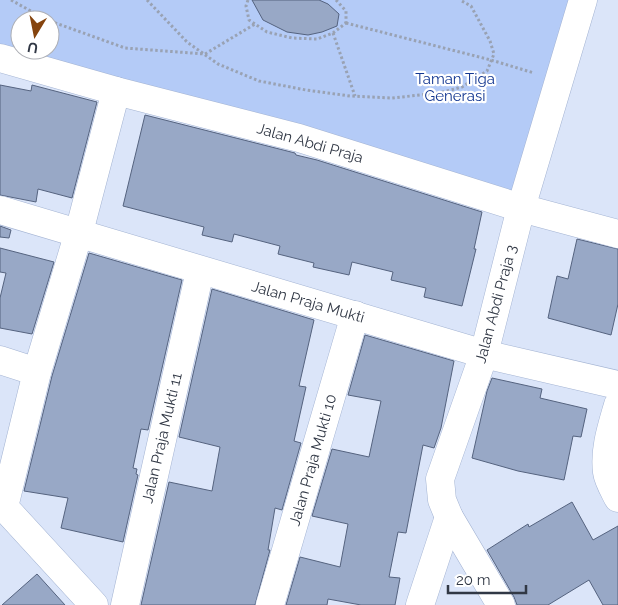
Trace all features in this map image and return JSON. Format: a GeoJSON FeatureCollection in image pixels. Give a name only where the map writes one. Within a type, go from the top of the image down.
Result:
{"type":"FeatureCollection","features":[{"type":"Feature","properties":{"kind":"street","name":"Jalan Abdi Praja 3"},"geometry":{"type":"LineString","coordinates":[[501,605],[449,518],[442,500],[440,479],[484,354],[521,208],[583,0]]}},
{"type":"Feature","properties":{"kind":"street","name":"Jalan Abdi Praja"},"geometry":{"type":"LineString","coordinates":[[0,58],[116,91],[299,138],[521,208],[618,234]]}},
{"type":"Feature","properties":{"kind":"street"},"geometry":{"type":"LineString","coordinates":[[94,605],[2,506],[36,372],[79,232],[116,91]]}},
{"type":"Feature","properties":{"kind":"street","name":"Jalan Praja Mukti"},"geometry":{"type":"LineString","coordinates":[[0,210],[484,354],[618,385]]}},
{"type":"Feature","properties":{"kind":"street","name":"Jalan Praja Mukti 11"},"geometry":{"type":"LineString","coordinates":[[124,605],[200,271]]}},
{"type":"Feature","properties":{"kind":"street","name":"Jalan Praja Mukti 10"},"geometry":{"type":"LineString","coordinates":[[270,605],[355,315]]}},
{"type":"Feature","properties":{"kind":"street"},"geometry":{"type":"LineString","coordinates":[[0,360],[36,372]]}},
{"type":"Feature","properties":{"kind":"street"},"geometry":{"type":"LineString","coordinates":[[618,405],[607,453],[607,473],[618,498]]}},
{"type":"Feature","properties":{"kind":"street"},"geometry":{"type":"LineString","coordinates":[[420,605],[449,518]]}},
{"type":"Feature","properties":{"kind":"path"},"geometry":{"type":"LineString","coordinates":[[11,0],[29,10]]}},
{"type":"Feature","properties":{"kind":"path"},"geometry":{"type":"LineString","coordinates":[[147,0],[187,42],[218,64],[259,80],[306,90],[392,98],[439,94],[462,87],[487,71],[494,54],[490,41],[471,6],[460,0]]}},
{"type":"Feature","properties":{"kind":"path"},"geometry":{"type":"LineString","coordinates":[[248,0],[246,6],[249,20],[267,32],[292,38],[317,39],[333,33],[346,23]]}},
{"type":"Feature","properties":{"kind":"path"},"geometry":{"type":"LineString","coordinates":[[344,0],[338,2],[346,11],[346,23]]}},
{"type":"Feature","properties":{"kind":"path"},"geometry":{"type":"LineString","coordinates":[[346,23],[492,60],[559,81]]}},
{"type":"Feature","properties":{"kind":"path"},"geometry":{"type":"LineString","coordinates":[[60,25],[124,48],[205,54],[255,24]]}},
{"type":"Feature","properties":{"kind":"path"},"geometry":{"type":"LineString","coordinates":[[333,33],[355,96]]}},
{"type":"Feature","properties":{"kind":"green space","name":"Taman Tiga Generasi"},"geometry":{"type":"Polygon","coordinates":[[[0,0],[574,0],[516,196],[42,60],[60,60],[60,10],[10,10],[10,51],[0,48],[0,0]]]}},
{"type":"Feature","properties":{"kind":"building"},"geometry":{"type":"Polygon","coordinates":[[[252,0],[319,0],[328,4],[339,14],[337,26],[308,35],[287,32],[263,20],[252,0]]]}},
{"type":"Feature","properties":{"kind":"building"},"geometry":{"type":"Polygon","coordinates":[[[0,85],[31,91],[32,85],[97,102],[72,198],[38,189],[36,202],[0,195],[0,85]]]}},
{"type":"Feature","properties":{"kind":"building"},"geometry":{"type":"Polygon","coordinates":[[[145,115],[295,153],[296,155],[482,212],[474,249],[476,249],[462,306],[424,297],[426,288],[391,280],[393,272],[352,262],[349,275],[313,267],[314,263],[278,254],[280,246],[234,234],[232,242],[202,235],[204,227],[123,206],[145,115]]]}},
{"type":"Feature","properties":{"kind":"building"},"geometry":{"type":"Polygon","coordinates":[[[0,226],[11,230],[9,238],[0,237],[0,226]]]}},
{"type":"Feature","properties":{"kind":"building"},"geometry":{"type":"Polygon","coordinates":[[[577,239],[618,249],[618,304],[611,335],[548,318],[557,276],[568,279],[577,239]]]}},
{"type":"Feature","properties":{"kind":"building"},"geometry":{"type":"Polygon","coordinates":[[[0,248],[54,262],[32,334],[0,328],[0,298],[6,273],[0,272],[0,248]]]}},
{"type":"Feature","properties":{"kind":"building"},"geometry":{"type":"Polygon","coordinates":[[[89,253],[182,280],[148,430],[141,429],[133,468],[137,469],[136,474],[138,475],[123,542],[61,528],[68,498],[24,491],[52,376],[89,253]]]}},
{"type":"Feature","properties":{"kind":"building"},"geometry":{"type":"Polygon","coordinates":[[[212,289],[314,320],[299,386],[306,387],[294,441],[301,443],[282,510],[275,508],[268,550],[270,550],[255,605],[141,605],[169,482],[212,491],[220,447],[179,437],[212,289]]]}},
{"type":"Feature","properties":{"kind":"building"},"geometry":{"type":"Polygon","coordinates":[[[365,335],[454,361],[441,428],[434,448],[423,445],[406,533],[398,532],[389,577],[400,578],[395,605],[361,605],[328,599],[327,605],[286,605],[300,557],[340,567],[348,524],[312,516],[332,449],[369,457],[381,401],[348,395],[365,335]]]}},
{"type":"Feature","properties":{"kind":"building"},"geometry":{"type":"Polygon","coordinates":[[[492,378],[542,389],[540,398],[587,409],[581,437],[573,436],[564,480],[518,471],[472,458],[487,391],[492,378]]]}},
{"type":"Feature","properties":{"kind":"building"},"geometry":{"type":"Polygon","coordinates":[[[572,502],[593,540],[618,526],[618,605],[603,605],[589,580],[548,605],[517,605],[487,550],[528,524],[529,527],[572,502]]]}},
{"type":"Feature","properties":{"kind":"building"},"geometry":{"type":"Polygon","coordinates":[[[37,574],[65,605],[2,605],[37,574]]]}}]}
